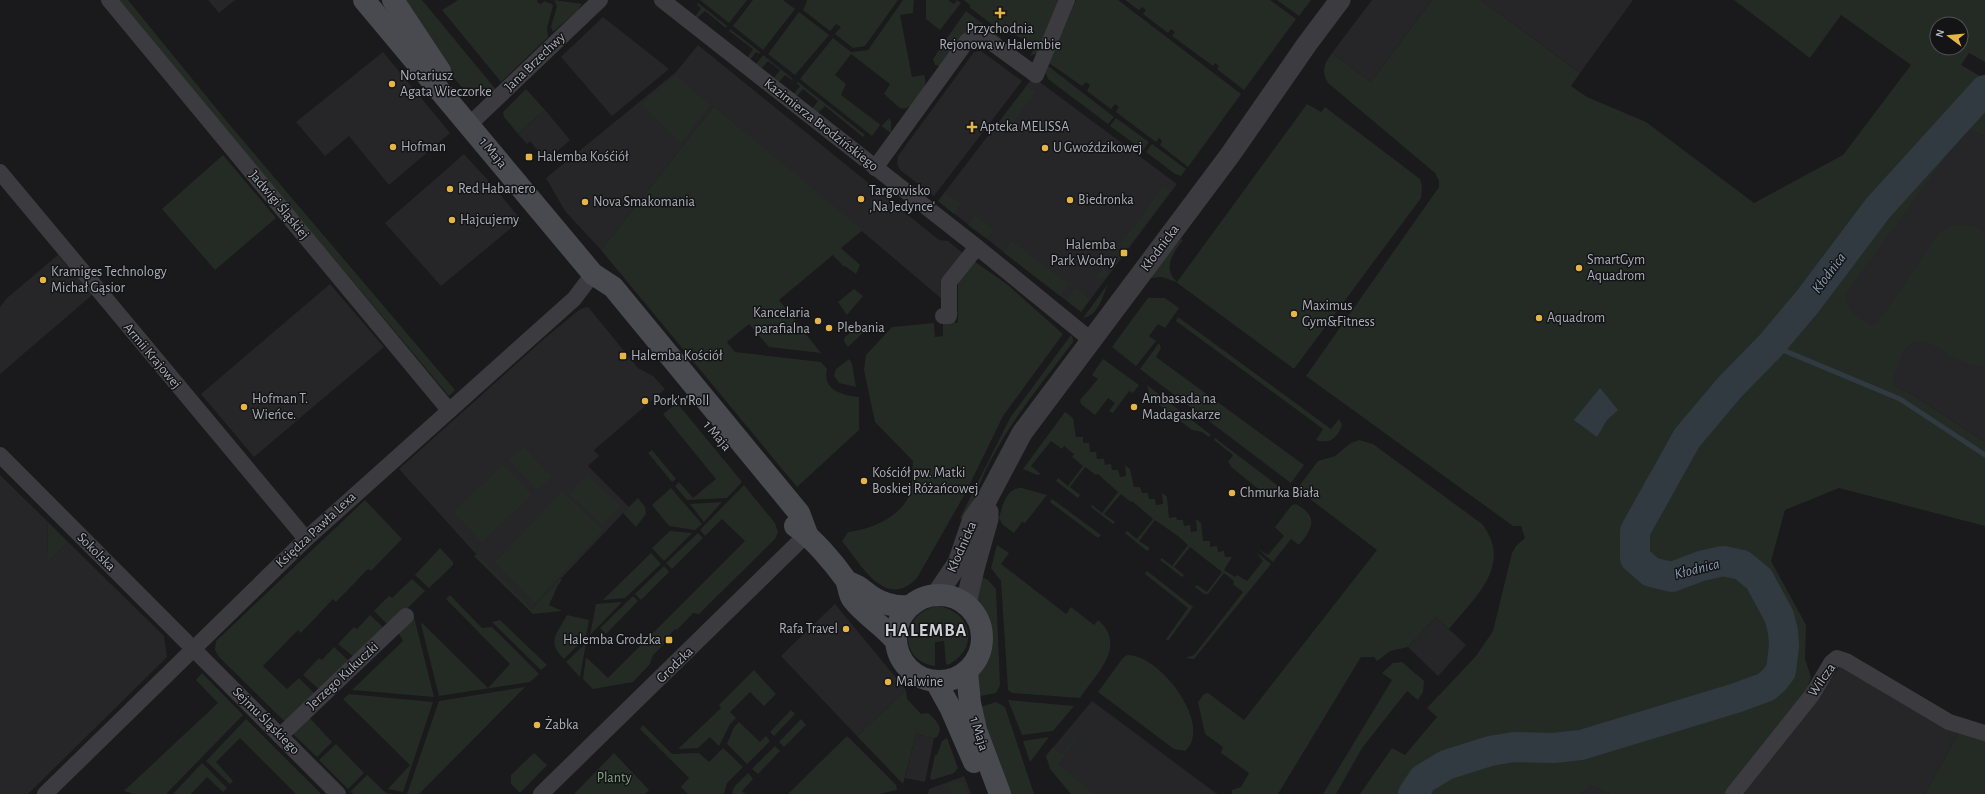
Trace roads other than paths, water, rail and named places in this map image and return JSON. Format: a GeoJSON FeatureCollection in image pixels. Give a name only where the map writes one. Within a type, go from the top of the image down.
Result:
{"type":"FeatureCollection","features":[{"type":"Feature","properties":{"kind":"main road","name":"1 Maja"},"geometry":{"type":"LineString","coordinates":[[364,0],[470,124],[593,274],[613,287],[799,513],[807,534],[847,582],[848,592],[857,605],[869,618],[885,628],[895,640]]}},
{"type":"Feature","properties":{"kind":"main road","name":"1 Maja"},"geometry":{"type":"LineString","coordinates":[[393,0],[439,70],[470,124]]}},
{"type":"Feature","properties":{"kind":"main road","name":"1 Maja"},"geometry":{"type":"LineString","coordinates":[[847,582],[859,585],[879,601],[898,607],[908,606]]}},
{"type":"Feature","properties":{"kind":"main road"},"geometry":{"type":"LineString","coordinates":[[937,594],[951,596],[966,603],[979,620],[983,639],[979,656],[967,672],[951,680],[936,682],[921,678],[905,666],[898,653],[895,640],[899,620],[908,606],[923,597],[937,594]]}},
{"type":"Feature","properties":{"kind":"main road","name":"1 Maja"},"geometry":{"type":"LineString","coordinates":[[967,672],[970,702],[976,730],[1000,794]]}},
{"type":"Feature","properties":{"kind":"main road","name":"1 Maja"},"geometry":{"type":"LineString","coordinates":[[936,682],[951,709],[988,794]]}},
{"type":"Feature","properties":{"kind":"street","name":"Jadwigi Śląskiej"},"geometry":{"type":"LineString","coordinates":[[109,0],[448,410]]}},
{"type":"Feature","properties":{"kind":"street","name":"Jana Brzechwy"},"geometry":{"type":"LineString","coordinates":[[470,124],[600,0]]}},
{"type":"Feature","properties":{"kind":"street","name":"Kazimierza Brodzińskiego"},"geometry":{"type":"LineString","coordinates":[[662,0],[977,247],[1091,340]]}},
{"type":"Feature","properties":{"kind":"street"},"geometry":{"type":"LineString","coordinates":[[875,168],[967,40],[973,38],[988,40],[1036,75],[1067,0]]}},
{"type":"Feature","properties":{"kind":"street","name":"Kłodnicka"},"geometry":{"type":"LineString","coordinates":[[937,594],[958,563],[973,519],[987,500],[1022,433],[1230,155],[1307,44],[1340,0]]}},
{"type":"Feature","properties":{"kind":"street","name":"Armii Krajowej"},"geometry":{"type":"LineString","coordinates":[[0,172],[306,539]]}},
{"type":"Feature","properties":{"kind":"street"},"geometry":{"type":"LineString","coordinates":[[942,316],[949,316],[949,282],[977,247]]}},
{"type":"Feature","properties":{"kind":"street","name":"Księdza Pawła Lexa"},"geometry":{"type":"LineString","coordinates":[[45,794],[306,539],[574,298],[593,274]]}},
{"type":"Feature","properties":{"kind":"street","name":"Sokolska"},"geometry":{"type":"LineString","coordinates":[[0,455],[193,649]]}},
{"type":"Feature","properties":{"kind":"street","name":"Kłodnicka"},"geometry":{"type":"LineString","coordinates":[[966,603],[988,519],[987,500]]}},
{"type":"Feature","properties":{"kind":"street","name":"Grodzka"},"geometry":{"type":"LineString","coordinates":[[541,794],[807,534]]}},
{"type":"Feature","properties":{"kind":"street","name":"Jerzego Kukuczki"},"geometry":{"type":"LineString","coordinates":[[280,736],[406,616]]}},
{"type":"Feature","properties":{"kind":"street","name":"Sejmu Śląskiego"},"geometry":{"type":"LineString","coordinates":[[193,649],[338,794]]}},
{"type":"Feature","properties":{"kind":"street","name":"Wilcza"},"geometry":{"type":"LineString","coordinates":[[1733,794],[1812,695],[1831,663],[1837,658],[1846,661],[1949,722],[1985,733]]}},
{"type":"Feature","properties":{"kind":"waterway","name":"Kłodnica"},"geometry":{"type":"LineString","coordinates":[[1413,794],[1423,779],[1446,765],[1490,751],[1514,747],[1553,748],[1581,745],[1736,698],[1766,687],[1774,680],[1781,671],[1784,646],[1783,631],[1779,616],[1759,579],[1742,565],[1723,561],[1701,566],[1672,577],[1651,572],[1635,558],[1635,531],[1687,438],[1730,387],[1771,345],[1808,301],[1878,208],[1985,90]]}},
{"type":"Feature","properties":{"kind":"waterway"},"geometry":{"type":"LineString","coordinates":[[1771,345],[1900,399],[1985,455]]}},
{"type":"Feature","properties":{"kind":"place","name":"Przychodnia Rejonowa w Halembie"},"geometry":{"type":"Point","coordinates":[1000,13]}},
{"type":"Feature","properties":{"kind":"place","name":"Notariusz Agata Wieczorke"},"geometry":{"type":"Point","coordinates":[392,84]}},
{"type":"Feature","properties":{"kind":"place","name":"Apteka MELISSA"},"geometry":{"type":"Point","coordinates":[972,127]}},
{"type":"Feature","properties":{"kind":"place","name":"Hofman"},"geometry":{"type":"Point","coordinates":[393,147]}},
{"type":"Feature","properties":{"kind":"place","name":"U Gwoździkowej"},"geometry":{"type":"Point","coordinates":[1045,148]}},
{"type":"Feature","properties":{"kind":"place","name":"Halemba Kośćiół"},"geometry":{"type":"Point","coordinates":[529,157]}},
{"type":"Feature","properties":{"kind":"place","name":"Red Habanero"},"geometry":{"type":"Point","coordinates":[450,189]}},
{"type":"Feature","properties":{"kind":"place","name":"Targowisko ,Na Jedynce'"},"geometry":{"type":"Point","coordinates":[861,199]}},
{"type":"Feature","properties":{"kind":"place","name":"Biedronka"},"geometry":{"type":"Point","coordinates":[1070,200]}},
{"type":"Feature","properties":{"kind":"place","name":"Nova Smakomania"},"geometry":{"type":"Point","coordinates":[585,202]}},
{"type":"Feature","properties":{"kind":"place","name":"Hajcujemy"},"geometry":{"type":"Point","coordinates":[452,220]}},
{"type":"Feature","properties":{"kind":"place","name":"Halemba Park Wodny"},"geometry":{"type":"Point","coordinates":[1124,253]}},
{"type":"Feature","properties":{"kind":"place","name":"SmartGym Aquadrom"},"geometry":{"type":"Point","coordinates":[1579,268]}},
{"type":"Feature","properties":{"kind":"place","name":"Kramiges Technology Michał Gąsior"},"geometry":{"type":"Point","coordinates":[43,280]}},
{"type":"Feature","properties":{"kind":"place","name":"Maximus Gym&Fitness"},"geometry":{"type":"Point","coordinates":[1294,314]}},
{"type":"Feature","properties":{"kind":"place","name":"Aquadrom"},"geometry":{"type":"Point","coordinates":[1539,318]}},
{"type":"Feature","properties":{"kind":"place","name":"Kancelaria parafialna"},"geometry":{"type":"Point","coordinates":[818,321]}},
{"type":"Feature","properties":{"kind":"place","name":"Plebania"},"geometry":{"type":"Point","coordinates":[829,328]}},
{"type":"Feature","properties":{"kind":"place","name":"Halemba Kościół"},"geometry":{"type":"Point","coordinates":[623,356]}},
{"type":"Feature","properties":{"kind":"place","name":"Pork'n'Roll"},"geometry":{"type":"Point","coordinates":[645,401]}},
{"type":"Feature","properties":{"kind":"place","name":"Hofman T. Wieńce."},"geometry":{"type":"Point","coordinates":[244,407]}},
{"type":"Feature","properties":{"kind":"place","name":"Ambasada na Madagaskarze"},"geometry":{"type":"Point","coordinates":[1134,407]}},
{"type":"Feature","properties":{"kind":"place","name":"Kościół pw. Matki Boskiej Różańcowej"},"geometry":{"type":"Point","coordinates":[864,481]}},
{"type":"Feature","properties":{"kind":"place","name":"Chmurka Biała"},"geometry":{"type":"Point","coordinates":[1232,493]}},
{"type":"Feature","properties":{"kind":"place","name":"Rafa Travel"},"geometry":{"type":"Point","coordinates":[846,629]}},
{"type":"Feature","properties":{"kind":"place","name":"Halemba Grodzka"},"geometry":{"type":"Point","coordinates":[669,640]}},
{"type":"Feature","properties":{"kind":"place","name":"Malwine"},"geometry":{"type":"Point","coordinates":[888,682]}},
{"type":"Feature","properties":{"kind":"place","name":"Żabka"},"geometry":{"type":"Point","coordinates":[537,725]}},
{"type":"Feature","properties":{"kind":"district","name":"HALEMBA"},"geometry":{"type":"Point","coordinates":[926,631]}},
{"type":"Feature","properties":{"kind":"park label","name":"Planty"},"geometry":{"type":"Point","coordinates":[614,778]}}]}
